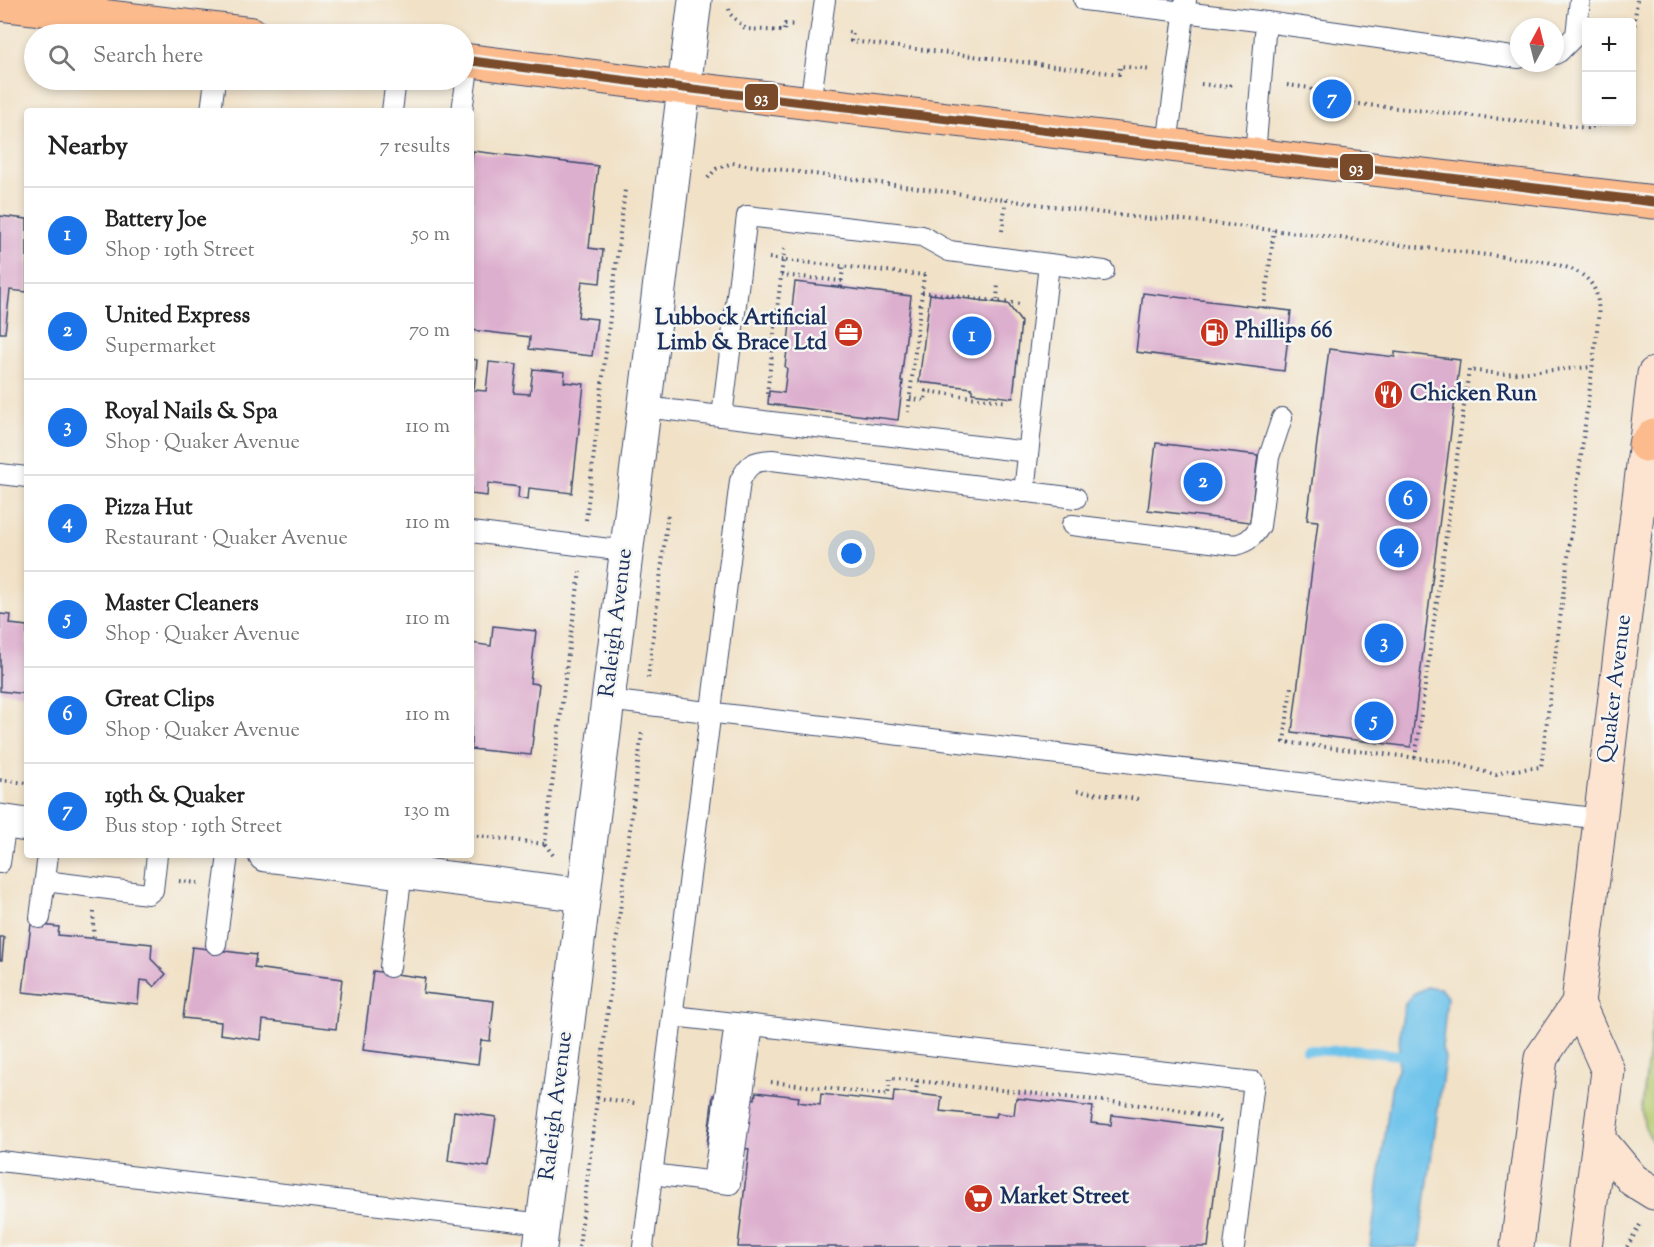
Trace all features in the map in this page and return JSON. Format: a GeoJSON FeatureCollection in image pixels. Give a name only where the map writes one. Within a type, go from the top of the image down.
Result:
{"type":"FeatureCollection","features":[{"type":"Feature","properties":{"kind":"main road"},"geometry":{"type":"LineString","coordinates":[[0,3],[162,24]]}},
{"type":"Feature","properties":{"kind":"main road"},"geometry":{"type":"LineString","coordinates":[[474,62],[1654,202]]}},
{"type":"Feature","properties":{"kind":"main road","name":"Quaker Avenue"},"geometry":{"type":"LineString","coordinates":[[1517,1247],[1541,1058],[1578,1004],[1650,440],[1654,374]]}},
{"type":"Feature","properties":{"kind":"main road"},"geometry":{"type":"LineString","coordinates":[[1578,1004],[1608,1071],[1585,1247]]}},
{"type":"Feature","properties":{"kind":"main road"},"geometry":{"type":"LineString","coordinates":[[1599,1139],[1633,1180],[1648,1207]]}},
{"type":"Feature","properties":{"kind":"street","name":"Raleigh Avenue"},"geometry":{"type":"LineString","coordinates":[[541,1235],[695,0]]}},
{"type":"Feature","properties":{"kind":"street"},"geometry":{"type":"LineString","coordinates":[[301,858],[398,866],[583,895]]}},
{"type":"Feature","properties":{"kind":"lane"},"geometry":{"type":"LineString","coordinates":[[810,103],[825,0]]}},
{"type":"Feature","properties":{"kind":"lane"},"geometry":{"type":"LineString","coordinates":[[1084,0],[1185,6],[1266,22],[1510,56]]}},
{"type":"Feature","properties":{"kind":"lane"},"geometry":{"type":"LineString","coordinates":[[1564,47],[1576,36],[1580,0]]}},
{"type":"Feature","properties":{"kind":"lane"},"geometry":{"type":"LineString","coordinates":[[1167,145],[1185,6]]}},
{"type":"Feature","properties":{"kind":"lane"},"geometry":{"type":"LineString","coordinates":[[1255,155],[1266,22]]}},
{"type":"Feature","properties":{"kind":"lane"},"geometry":{"type":"LineString","coordinates":[[212,108],[214,90]]}},
{"type":"Feature","properties":{"kind":"lane"},"geometry":{"type":"LineString","coordinates":[[392,108],[395,90]]}},
{"type":"Feature","properties":{"kind":"lane"},"geometry":{"type":"LineString","coordinates":[[462,108],[464,90]]}},
{"type":"Feature","properties":{"kind":"lane"},"geometry":{"type":"LineString","coordinates":[[722,416],[747,216],[922,236],[950,251],[1104,271]]}},
{"type":"Feature","properties":{"kind":"lane"},"geometry":{"type":"LineString","coordinates":[[1024,492],[1049,264]]}},
{"type":"Feature","properties":{"kind":"lane"},"geometry":{"type":"LineString","coordinates":[[644,407],[1028,452]]}},
{"type":"Feature","properties":{"kind":"lane"},"geometry":{"type":"LineString","coordinates":[[1072,525],[1235,545],[1245,543],[1254,536],[1260,526],[1269,457],[1282,418]]}},
{"type":"Feature","properties":{"kind":"lane"},"geometry":{"type":"LineString","coordinates":[[643,1247],[740,481],[746,469],[757,461],[772,460],[1076,498]]}},
{"type":"Feature","properties":{"kind":"lane"},"geometry":{"type":"LineString","coordinates":[[0,474],[24,477]]}},
{"type":"Feature","properties":{"kind":"lane"},"geometry":{"type":"LineString","coordinates":[[474,532],[626,551]]}},
{"type":"Feature","properties":{"kind":"lane"},"geometry":{"type":"LineString","coordinates":[[607,700],[1601,819]]}},
{"type":"Feature","properties":{"kind":"lane"},"geometry":{"type":"LineString","coordinates":[[0,862],[11,823]]}},
{"type":"Feature","properties":{"kind":"lane"},"geometry":{"type":"LineString","coordinates":[[40,918],[48,858]]}},
{"type":"Feature","properties":{"kind":"lane"},"geometry":{"type":"LineString","coordinates":[[45,881],[148,894],[153,890],[157,858]]}},
{"type":"Feature","properties":{"kind":"lane"},"geometry":{"type":"LineString","coordinates":[[216,945],[228,858]]}},
{"type":"Feature","properties":{"kind":"lane"},"geometry":{"type":"LineString","coordinates":[[390,967],[398,866]]}},
{"type":"Feature","properties":{"kind":"lane"},"geometry":{"type":"LineString","coordinates":[[673,1016],[1254,1083],[1234,1247]]}},
{"type":"Feature","properties":{"kind":"lane"},"geometry":{"type":"LineString","coordinates":[[652,1174],[713,1182],[744,1024]]}},
{"type":"Feature","properties":{"kind":"lane"},"geometry":{"type":"LineString","coordinates":[[0,1161],[541,1235]]}},
{"type":"Feature","properties":{"kind":"path"},"geometry":{"type":"LineString","coordinates":[[1635,18],[1637,0]]}},
{"type":"Feature","properties":{"kind":"path"},"geometry":{"type":"LineString","coordinates":[[1264,308],[1274,230]]}},
{"type":"Feature","properties":{"kind":"path"},"geometry":{"type":"LineString","coordinates":[[764,422],[783,260],[924,275],[905,438]]}},
{"type":"Feature","properties":{"kind":"path"},"geometry":{"type":"LineString","coordinates":[[841,287],[843,266]]}},
{"type":"Feature","properties":{"kind":"path"},"geometry":{"type":"LineString","coordinates":[[781,275],[842,281]]}},
{"type":"Feature","properties":{"kind":"path"},"geometry":{"type":"LineString","coordinates":[[922,292],[1023,304],[1026,309]]}},
{"type":"Feature","properties":{"kind":"path"},"geometry":{"type":"LineString","coordinates":[[1415,759],[1469,370],[1501,374],[1592,367]]}},
{"type":"Feature","properties":{"kind":"path"},"geometry":{"type":"LineString","coordinates":[[910,398],[925,401],[926,392],[1014,402]]}},
{"type":"Feature","properties":{"kind":"path"},"geometry":{"type":"LineString","coordinates":[[0,780],[24,783]]}},
{"type":"Feature","properties":{"kind":"path"},"geometry":{"type":"LineString","coordinates":[[1077,791],[1138,800]]}},
{"type":"Feature","properties":{"kind":"path"},"geometry":{"type":"LineString","coordinates":[[761,1081],[888,1095],[890,1078],[1168,1108],[1216,1118],[1222,1122],[1224,1130]]}},
{"type":"Feature","properties":{"kind":"path"},"geometry":{"type":"LineString","coordinates":[[916,1094],[917,1081]]}},
{"type":"Feature","properties":{"kind":"path"},"geometry":{"type":"LineString","coordinates":[[1062,1103],[1063,1097]]}},
{"type":"Feature","properties":{"kind":"path"},"geometry":{"type":"LineString","coordinates":[[597,1098],[661,1107]]}},
{"type":"Feature","properties":{"kind":"path"},"geometry":{"type":"LineString","coordinates":[[1627,1247],[1648,1207]]}},
{"type":"Feature","properties":{"kind":"green space"},"geometry":{"type":"Polygon","coordinates":[[[1654,1010],[1654,1146],[1644,1125],[1642,1106],[1654,1010]]]}},
{"type":"Feature","properties":{"kind":"water"},"geometry":{"type":"Polygon","coordinates":[[[1427,987],[1440,988],[1447,997],[1442,1048],[1445,1058],[1419,1247],[1370,1247],[1392,1083],[1398,1070],[1400,1030],[1405,1004],[1413,994],[1427,987]]]}},
{"type":"Feature","properties":{"kind":"building"},"geometry":{"type":"Polygon","coordinates":[[[474,151],[598,166],[589,248],[603,250],[600,283],[582,281],[578,317],[597,319],[592,356],[529,349],[530,337],[474,330],[474,151]]]}},
{"type":"Feature","properties":{"kind":"building"},"geometry":{"type":"Polygon","coordinates":[[[0,216],[24,219],[24,292],[10,290],[5,333],[0,333],[0,216]]]}},
{"type":"Feature","properties":{"kind":"building","name":"Lubbock Artificial Limb & Brace Ltd"},"geometry":{"type":"Polygon","coordinates":[[[795,282],[911,296],[898,420],[768,404],[769,391],[784,393],[795,282]]]}},
{"type":"Feature","properties":{"kind":"building","name":"Phillips 66"},"geometry":{"type":"Polygon","coordinates":[[[1143,293],[1291,311],[1284,371],[1136,352],[1143,293]]]}},
{"type":"Feature","properties":{"kind":"building"},"geometry":{"type":"Polygon","coordinates":[[[930,294],[1008,304],[1021,322],[1013,398],[972,393],[972,388],[919,382],[930,294]]]}},
{"type":"Feature","properties":{"kind":"building"},"geometry":{"type":"Polygon","coordinates":[[[1329,349],[1395,357],[1395,352],[1460,360],[1411,747],[1292,732],[1318,521],[1307,520],[1329,349]]]}},
{"type":"Feature","properties":{"kind":"building"},"geometry":{"type":"Polygon","coordinates":[[[474,360],[477,360],[474,390],[474,360]]]}},
{"type":"Feature","properties":{"kind":"building"},"geometry":{"type":"Polygon","coordinates":[[[489,362],[517,365],[514,393],[530,394],[533,369],[565,372],[564,382],[584,384],[572,493],[529,488],[528,500],[518,498],[519,487],[488,483],[487,496],[474,494],[474,390],[486,391],[489,362]]]}},
{"type":"Feature","properties":{"kind":"building"},"geometry":{"type":"Polygon","coordinates":[[[1156,443],[1258,455],[1250,522],[1148,510],[1156,443]]]}},
{"type":"Feature","properties":{"kind":"building"},"geometry":{"type":"Polygon","coordinates":[[[0,614],[11,615],[10,624],[24,626],[24,694],[0,691],[0,614]]]}},
{"type":"Feature","properties":{"kind":"building"},"geometry":{"type":"Polygon","coordinates":[[[493,626],[536,631],[530,683],[539,684],[531,755],[474,749],[474,643],[491,646],[493,626]]]}},
{"type":"Feature","properties":{"kind":"building"},"geometry":{"type":"Polygon","coordinates":[[[31,924],[59,927],[58,935],[152,944],[151,959],[166,974],[154,987],[148,981],[140,980],[138,1004],[23,992],[31,924]]]}},
{"type":"Feature","properties":{"kind":"building"},"geometry":{"type":"Polygon","coordinates":[[[0,937],[4,937],[2,960],[0,960],[0,937]]]}},
{"type":"Feature","properties":{"kind":"building"},"geometry":{"type":"Polygon","coordinates":[[[192,947],[256,955],[254,968],[342,979],[336,1029],[263,1020],[261,1040],[220,1034],[221,1022],[183,1018],[192,947]]]}},
{"type":"Feature","properties":{"kind":"building"},"geometry":{"type":"Polygon","coordinates":[[[373,971],[425,978],[423,993],[494,1001],[490,1041],[481,1040],[478,1064],[363,1050],[373,971]]]}},
{"type":"Feature","properties":{"kind":"building","name":"Market Street"},"geometry":{"type":"Polygon","coordinates":[[[894,1091],[942,1097],[940,1111],[996,1117],[997,1113],[1014,1115],[1016,1098],[1093,1107],[1091,1123],[1111,1125],[1112,1115],[1222,1129],[1208,1247],[738,1247],[749,1149],[707,1144],[713,1095],[755,1099],[756,1092],[799,1097],[798,1102],[820,1105],[821,1094],[893,1102],[894,1091]]]}},
{"type":"Feature","properties":{"kind":"building"},"geometry":{"type":"Polygon","coordinates":[[[454,1111],[496,1117],[489,1167],[448,1161],[454,1111]]]}},
{"type":"Feature","properties":{"kind":"waterway"},"geometry":{"type":"LineString","coordinates":[[1307,1050],[1353,1050],[1399,1055]]}},
{"type":"Feature","properties":{"kind":"transit line","name":"93"},"geometry":{"type":"LineString","coordinates":[[474,61],[1654,202]]}},
{"type":"Feature","properties":{"kind":"place","name":"19th & Quaker"},"geometry":{"type":"Point","coordinates":[1332,99]}},
{"type":"Feature","properties":{"kind":"place","name":"Lubbock Artificial Limb & Brace Ltd"},"geometry":{"type":"Point","coordinates":[848,332]}},
{"type":"Feature","properties":{"kind":"place","name":"Phillips 66"},"geometry":{"type":"Point","coordinates":[1214,332]}},
{"type":"Feature","properties":{"kind":"place","name":"Battery Joe"},"geometry":{"type":"Point","coordinates":[972,336]}},
{"type":"Feature","properties":{"kind":"place","name":"Chicken Run"},"geometry":{"type":"Point","coordinates":[1389,395]}},
{"type":"Feature","properties":{"kind":"place","name":"United Express"},"geometry":{"type":"Point","coordinates":[1203,482]}},
{"type":"Feature","properties":{"kind":"place","name":"Great Clips"},"geometry":{"type":"Point","coordinates":[1408,500]}},
{"type":"Feature","properties":{"kind":"place","name":"Pizza Hut"},"geometry":{"type":"Point","coordinates":[1399,548]}},
{"type":"Feature","properties":{"kind":"place","name":"Royal Nails & Spa"},"geometry":{"type":"Point","coordinates":[1384,643]}},
{"type":"Feature","properties":{"kind":"place","name":"Master Cleaners"},"geometry":{"type":"Point","coordinates":[1374,721]}},
{"type":"Feature","properties":{"kind":"place","name":"Market Street"},"geometry":{"type":"Point","coordinates":[979,1198]}}]}
